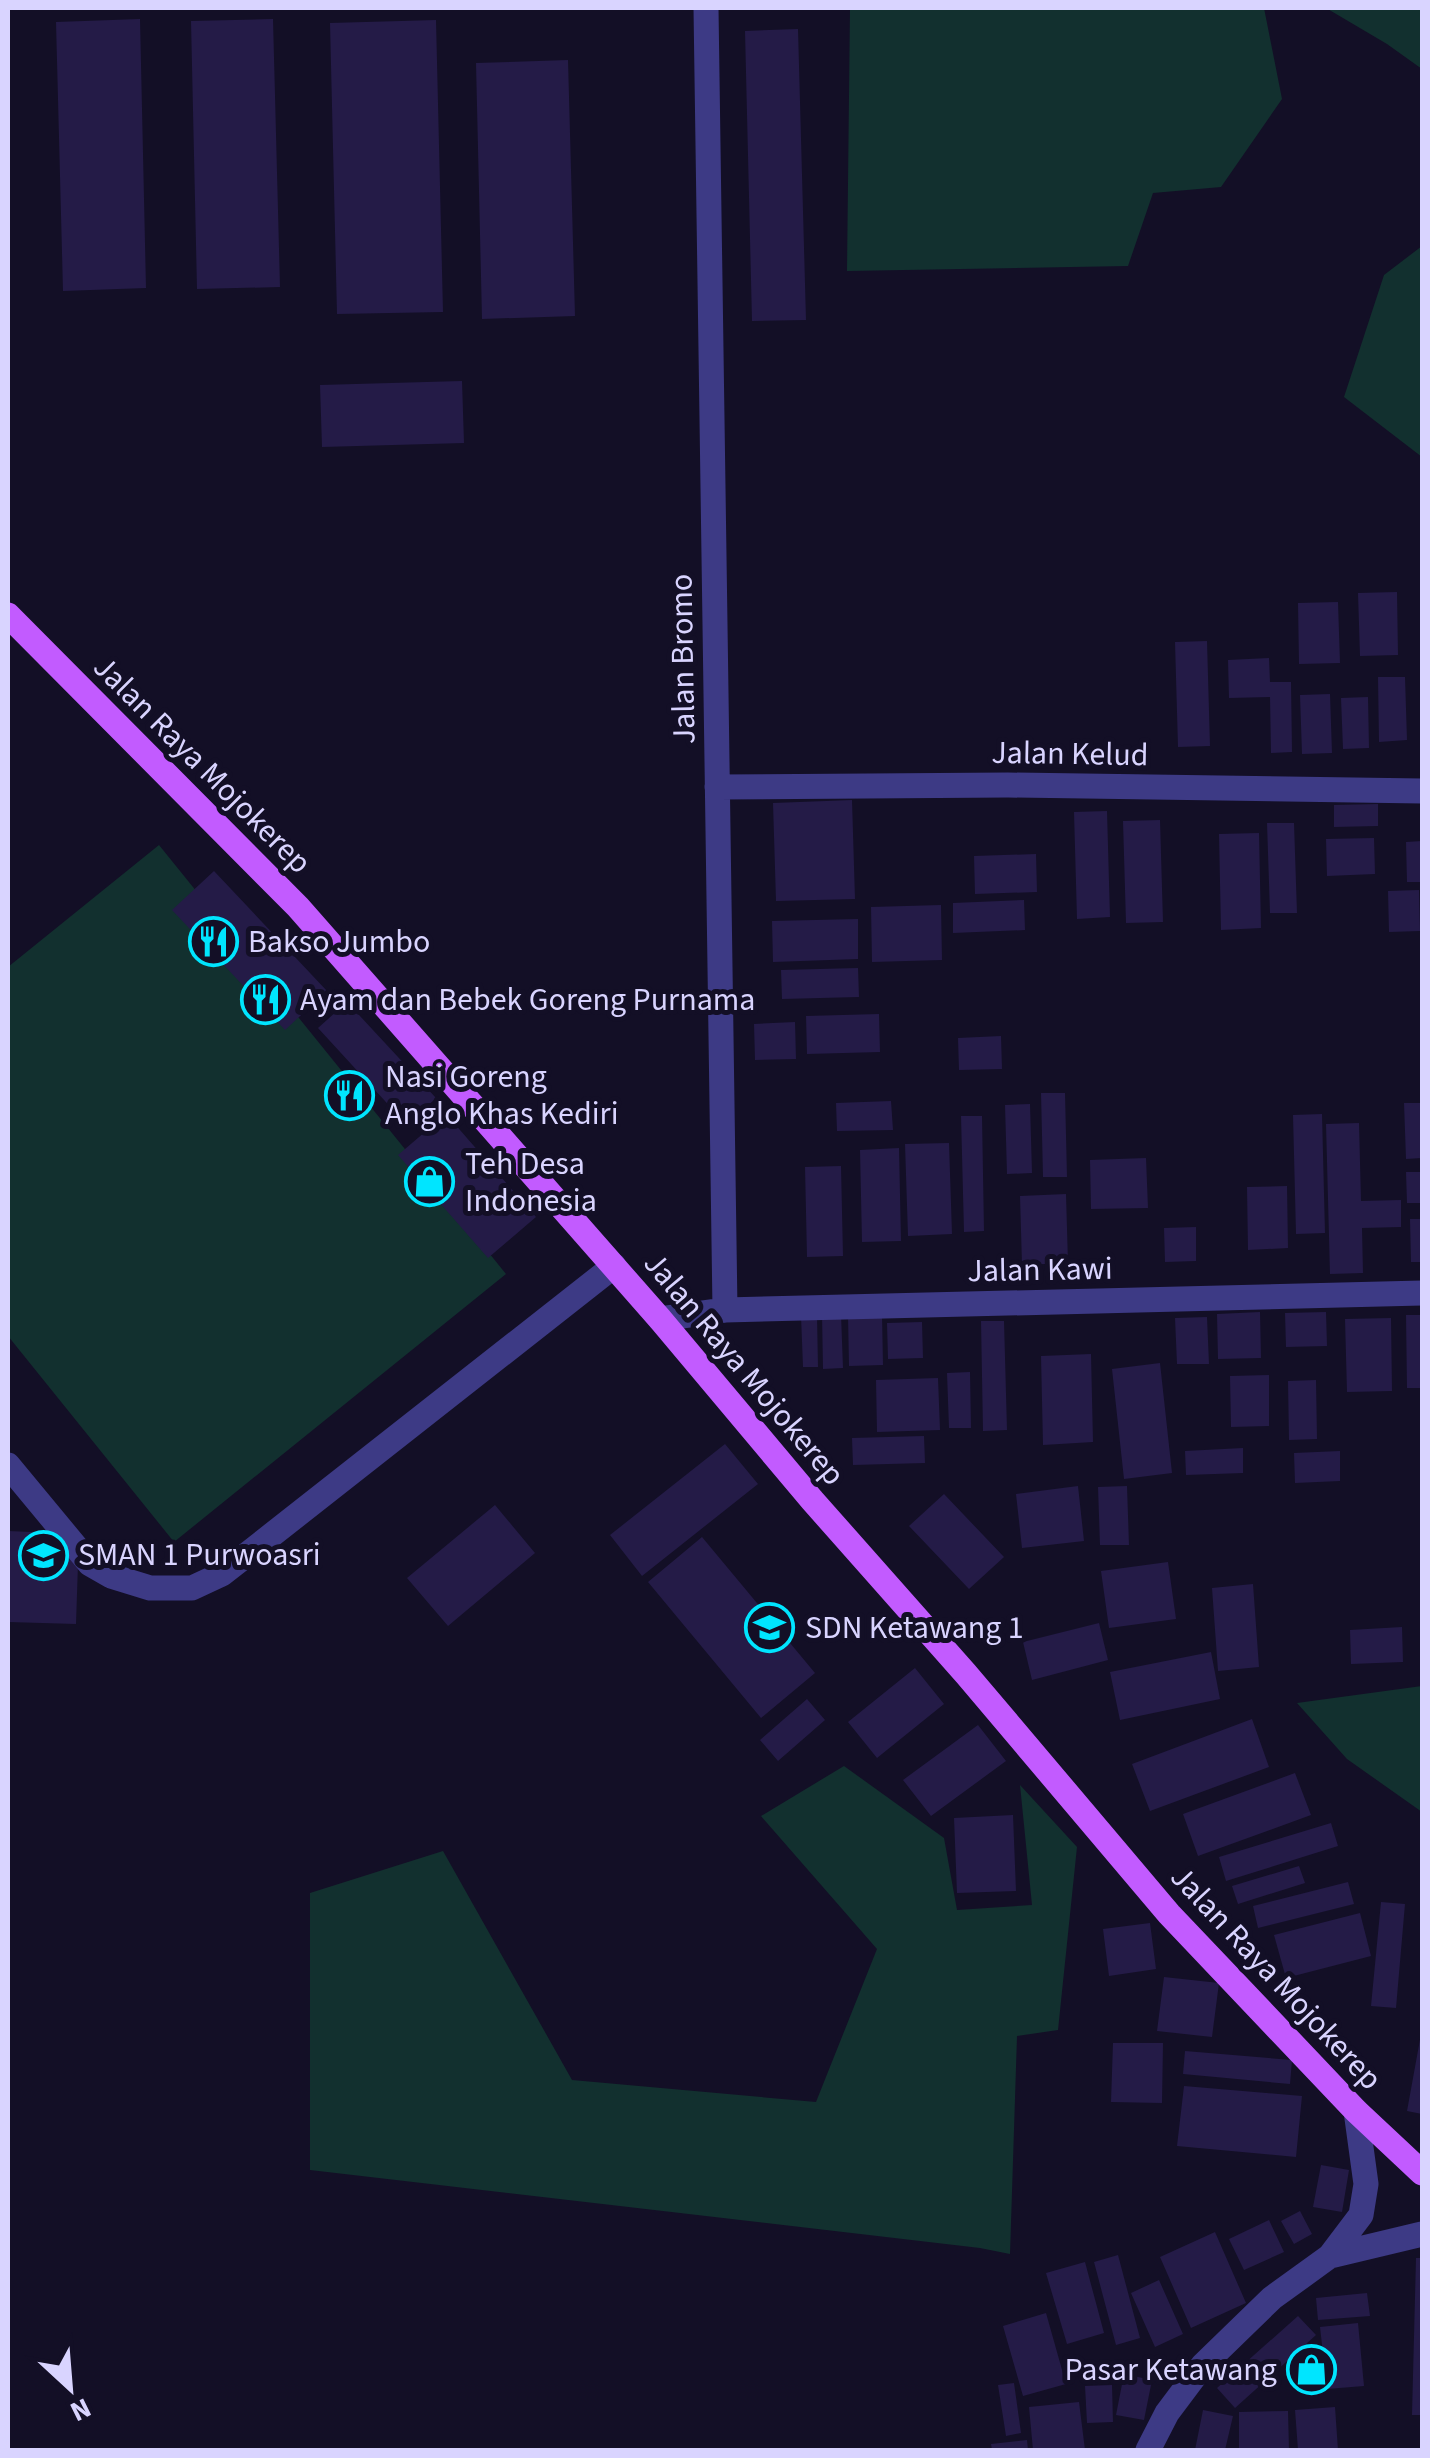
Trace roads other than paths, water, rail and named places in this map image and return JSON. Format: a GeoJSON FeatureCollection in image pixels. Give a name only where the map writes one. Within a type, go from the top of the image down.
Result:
{"type":"FeatureCollection","features":[{"type":"Feature","properties":{"kind":"main road","name":"Jalan Raya Mojokerep"},"geometry":{"type":"LineString","coordinates":[[8,615],[298,907],[660,1319],[1169,1914],[1356,2111],[1422,2173]]}},
{"type":"Feature","properties":{"kind":"street","name":"Jalan Bromo"},"geometry":{"type":"LineString","coordinates":[[706,8],[726,1310]]}},
{"type":"Feature","properties":{"kind":"street","name":"Jalan Kelud"},"geometry":{"type":"LineString","coordinates":[[717,788],[1008,785],[1422,791]]}},
{"type":"Feature","properties":{"kind":"street"},"geometry":{"type":"LineString","coordinates":[[8,1464],[90,1564],[111,1576],[150,1588],[192,1588],[222,1574],[614,1266]]}},
{"type":"Feature","properties":{"kind":"street","name":"Jalan Kawi"},"geometry":{"type":"LineString","coordinates":[[660,1319],[726,1310],[1422,1294]]}},
{"type":"Feature","properties":{"kind":"street"},"geometry":{"type":"LineString","coordinates":[[1148,2450],[1168,2412],[1203,2365],[1272,2298],[1330,2256],[1361,2215],[1366,2184],[1356,2111]]}},
{"type":"Feature","properties":{"kind":"street"},"geometry":{"type":"LineString","coordinates":[[1330,2256],[1422,2234]]}},
{"type":"Feature","properties":{"kind":"place","name":"Bakso Jumbo"},"geometry":{"type":"Point","coordinates":[213,942]}},
{"type":"Feature","properties":{"kind":"place","name":"Ayam dan Bebek Goreng Purnama"},"geometry":{"type":"Point","coordinates":[265,1000]}},
{"type":"Feature","properties":{"kind":"place","name":"Nasi Goreng Anglo Khas Kediri"},"geometry":{"type":"Point","coordinates":[350,1095]}},
{"type":"Feature","properties":{"kind":"place","name":"Teh Desa Indonesia"},"geometry":{"type":"Point","coordinates":[430,1182]}},
{"type":"Feature","properties":{"kind":"place","name":"SMAN 1 Purwoasri"},"geometry":{"type":"Point","coordinates":[43,1555]}},
{"type":"Feature","properties":{"kind":"place","name":"SDN Ketawang 1"},"geometry":{"type":"Point","coordinates":[770,1628]}},
{"type":"Feature","properties":{"kind":"place","name":"Pasar Ketawang"},"geometry":{"type":"Point","coordinates":[1312,2370]}}]}
